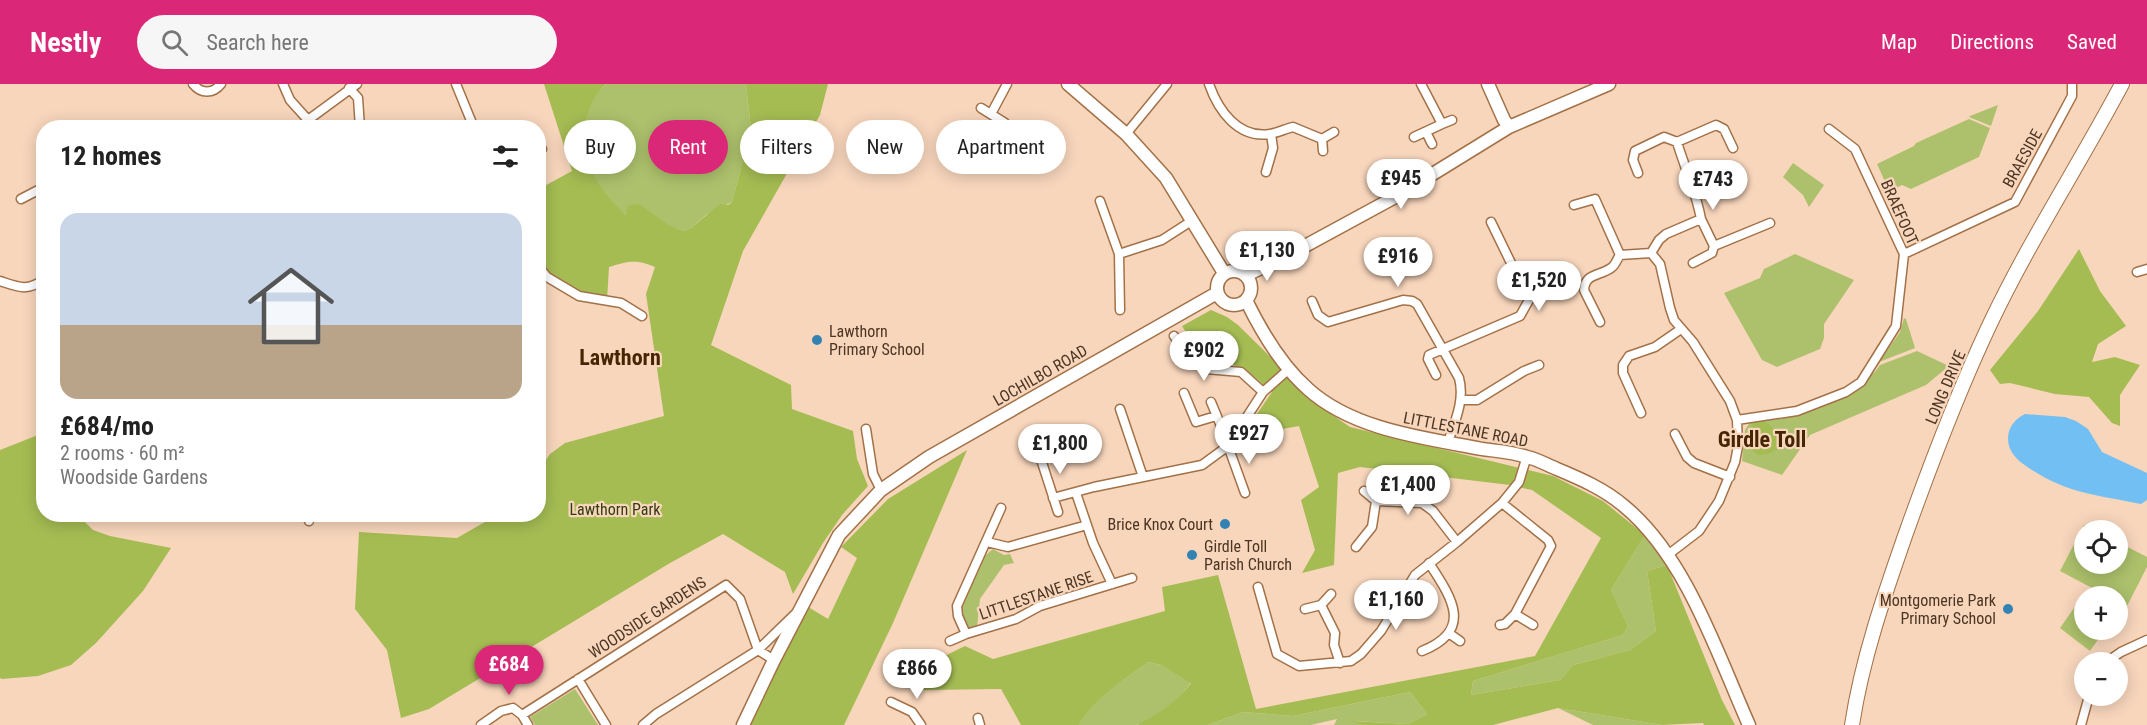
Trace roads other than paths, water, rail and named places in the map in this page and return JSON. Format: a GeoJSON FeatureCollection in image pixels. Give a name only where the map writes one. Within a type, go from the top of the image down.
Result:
{"type":"FeatureCollection","features":[{"type":"Feature","properties":{"kind":"main road","name":"LONG DRIVE"},"geometry":{"type":"LineString","coordinates":[[1852,725],[1869,645],[1887,586],[1936,452],[1974,360],[2032,242],[2122,84]]}},
{"type":"Feature","properties":{"kind":"street"},"geometry":{"type":"LineString","coordinates":[[193,84],[200,91],[210,92],[221,84]]}},
{"type":"Feature","properties":{"kind":"street"},"geometry":{"type":"LineString","coordinates":[[283,84],[290,100],[308,120],[353,86],[358,98],[359,120]]}},
{"type":"Feature","properties":{"kind":"street"},"geometry":{"type":"LineString","coordinates":[[456,84],[471,120]]}},
{"type":"Feature","properties":{"kind":"street"},"geometry":{"type":"LineString","coordinates":[[991,114],[1008,84]]}},
{"type":"Feature","properties":{"kind":"street"},"geometry":{"type":"LineString","coordinates":[[1068,84],[1126,134],[1166,178],[1224,273]]}},
{"type":"Feature","properties":{"kind":"street"},"geometry":{"type":"LineString","coordinates":[[1126,134],[1167,84]]}},
{"type":"Feature","properties":{"kind":"street"},"geometry":{"type":"LineString","coordinates":[[1209,84],[1214,100],[1224,115],[1236,126],[1257,135],[1271,135],[1293,127],[1322,139]]}},
{"type":"Feature","properties":{"kind":"street"},"geometry":{"type":"LineString","coordinates":[[1421,84],[1442,124]]}},
{"type":"Feature","properties":{"kind":"street"},"geometry":{"type":"LineString","coordinates":[[1488,84],[1509,127]]}},
{"type":"Feature","properties":{"kind":"street"},"geometry":{"type":"LineString","coordinates":[[1248,279],[1397,196],[1509,127],[1609,84]]}},
{"type":"Feature","properties":{"kind":"street","name":"BRAESIDE"},"geometry":{"type":"LineString","coordinates":[[1904,254],[2015,202],[2072,96],[2072,84]]}},
{"type":"Feature","properties":{"kind":"street"},"geometry":{"type":"LineString","coordinates":[[981,108],[1000,120]]}},
{"type":"Feature","properties":{"kind":"street"},"geometry":{"type":"LineString","coordinates":[[1414,137],[1452,120]]}},
{"type":"Feature","properties":{"kind":"street"},"geometry":{"type":"LineString","coordinates":[[1638,172],[1633,160],[1635,151],[1664,137],[1677,142],[1716,125],[1724,129],[1733,148]]}},
{"type":"Feature","properties":{"kind":"street","name":"BRAEFOOT"},"geometry":{"type":"LineString","coordinates":[[1737,420],[1797,411],[1824,401],[1861,382],[1896,326],[1904,254],[1855,149],[1829,129]]}},
{"type":"Feature","properties":{"kind":"street"},"geometry":{"type":"LineString","coordinates":[[1322,139],[1334,132]]}},
{"type":"Feature","properties":{"kind":"street"},"geometry":{"type":"LineString","coordinates":[[1426,132],[1432,144]]}},
{"type":"Feature","properties":{"kind":"street"},"geometry":{"type":"LineString","coordinates":[[1266,172],[1273,148],[1271,135]]}},
{"type":"Feature","properties":{"kind":"street"},"geometry":{"type":"LineString","coordinates":[[1322,139],[1323,151]]}},
{"type":"Feature","properties":{"kind":"street"},"geometry":{"type":"LineString","coordinates":[[1677,142],[1690,176],[1701,219],[1714,246],[1712,254],[1693,263]]}},
{"type":"Feature","properties":{"kind":"street"},"geometry":{"type":"LineString","coordinates":[[21,199],[36,192]]}},
{"type":"Feature","properties":{"kind":"street"},"geometry":{"type":"LineString","coordinates":[[1574,205],[1595,199],[1620,255]]}},
{"type":"Feature","properties":{"kind":"street"},"geometry":{"type":"LineString","coordinates":[[1100,201],[1119,254],[1120,310]]}},
{"type":"Feature","properties":{"kind":"street"},"geometry":{"type":"LineString","coordinates":[[1651,253],[1666,234],[1701,219]]}},
{"type":"Feature","properties":{"kind":"street"},"geometry":{"type":"LineString","coordinates":[[1119,254],[1162,240],[1193,220]]}},
{"type":"Feature","properties":{"kind":"street"},"geometry":{"type":"LineString","coordinates":[[1436,375],[1428,359],[1429,355],[1520,316],[1529,300],[1491,222]]}},
{"type":"Feature","properties":{"kind":"street"},"geometry":{"type":"LineString","coordinates":[[1714,246],[1770,223]]}},
{"type":"Feature","properties":{"kind":"street"},"geometry":{"type":"LineString","coordinates":[[1620,255],[1651,253]]}},
{"type":"Feature","properties":{"kind":"street"},"geometry":{"type":"LineString","coordinates":[[1651,253],[1660,264],[1670,308],[1681,329],[1693,342],[1730,401],[1737,420],[1738,446],[1730,477],[1719,501],[1708,519],[1687,542],[1669,554]]}},
{"type":"Feature","properties":{"kind":"street"},"geometry":{"type":"LineString","coordinates":[[1600,322],[1584,290],[1584,283],[1588,278],[1612,268],[1620,255]]}},
{"type":"Feature","properties":{"kind":"street"},"geometry":{"type":"LineString","coordinates":[[2137,272],[2147,269]]}},
{"type":"Feature","properties":{"kind":"street"},"geometry":{"type":"LineString","coordinates":[[1233,270],[1248,279],[1251,290],[1241,302],[1231,305],[1223,301],[1217,292],[1218,281],[1224,273],[1233,270]]}},
{"type":"Feature","properties":{"kind":"street"},"geometry":{"type":"LineString","coordinates":[[546,275],[579,296],[621,303],[642,316]]}},
{"type":"Feature","properties":{"kind":"street"},"geometry":{"type":"LineString","coordinates":[[0,281],[22,288],[36,285]]}},
{"type":"Feature","properties":{"kind":"street","name":"LOCHILBO ROAD"},"geometry":{"type":"LineString","coordinates":[[743,725],[839,535],[881,490],[929,456],[1217,292]]}},
{"type":"Feature","properties":{"kind":"street"},"geometry":{"type":"LineString","coordinates":[[1312,301],[1318,315],[1328,322],[1403,300],[1417,304],[1462,387],[1461,400],[1448,442]]}},
{"type":"Feature","properties":{"kind":"street","name":"LITTLESTANE ROAD"},"geometry":{"type":"LineString","coordinates":[[1241,302],[1289,369],[1309,390],[1340,410],[1384,429],[1527,456],[1598,487],[1631,512],[1669,554],[1692,598],[1749,725]]}},
{"type":"Feature","properties":{"kind":"street"},"geometry":{"type":"LineString","coordinates":[[1641,413],[1623,373],[1623,365],[1629,356],[1655,347],[1681,329]]}},
{"type":"Feature","properties":{"kind":"street"},"geometry":{"type":"LineString","coordinates":[[1174,336],[1187,354],[1206,369],[1241,372],[1263,392]]}},
{"type":"Feature","properties":{"kind":"street"},"geometry":{"type":"LineString","coordinates":[[1461,400],[1477,400],[1524,371],[1539,365]]}},
{"type":"Feature","properties":{"kind":"street"},"geometry":{"type":"LineString","coordinates":[[1053,498],[1202,465],[1228,446],[1263,392],[1289,369]]}},
{"type":"Feature","properties":{"kind":"street"},"geometry":{"type":"LineString","coordinates":[[1184,393],[1196,422],[1216,416]]}},
{"type":"Feature","properties":{"kind":"street"},"geometry":{"type":"LineString","coordinates":[[1211,402],[1221,426],[1234,438]]}},
{"type":"Feature","properties":{"kind":"street"},"geometry":{"type":"LineString","coordinates":[[1120,409],[1143,477]]}},
{"type":"Feature","properties":{"kind":"street"},"geometry":{"type":"LineString","coordinates":[[866,429],[873,474],[881,490]]}},
{"type":"Feature","properties":{"kind":"street"},"geometry":{"type":"LineString","coordinates":[[1675,434],[1686,457],[1694,463],[1730,477]]}},
{"type":"Feature","properties":{"kind":"street"},"geometry":{"type":"LineString","coordinates":[[1228,446],[1245,493]]}},
{"type":"Feature","properties":{"kind":"street"},"geometry":{"type":"LineString","coordinates":[[1037,447],[1058,512]]}},
{"type":"Feature","properties":{"kind":"street"},"geometry":{"type":"LineString","coordinates":[[1258,587],[1277,654],[1299,666],[1351,661],[1361,654],[1381,631],[1415,575],[1502,503],[1519,482],[1527,456]]}},
{"type":"Feature","properties":{"kind":"street"},"geometry":{"type":"LineString","coordinates":[[1364,491],[1376,501],[1422,503],[1433,511],[1457,542]]}},
{"type":"Feature","properties":{"kind":"street","name":"LITTLESTANE RISE"},"geometry":{"type":"LineString","coordinates":[[1076,493],[1093,543],[1112,584]]}},
{"type":"Feature","properties":{"kind":"street"},"geometry":{"type":"LineString","coordinates":[[1356,547],[1372,527],[1376,501]]}},
{"type":"Feature","properties":{"kind":"street"},"geometry":{"type":"LineString","coordinates":[[1500,625],[1505,624],[1515,614],[1551,546],[1548,540],[1502,503]]}},
{"type":"Feature","properties":{"kind":"street"},"geometry":{"type":"LineString","coordinates":[[966,634],[958,616],[957,606],[1001,508]]}},
{"type":"Feature","properties":{"kind":"street"},"geometry":{"type":"LineString","coordinates":[[987,542],[1008,547],[1087,525]]}},
{"type":"Feature","properties":{"kind":"street"},"geometry":{"type":"LineString","coordinates":[[1422,651],[1436,645],[1449,634],[1455,617],[1441,581],[1429,563]]}},
{"type":"Feature","properties":{"kind":"street","name":"LITTLESTANE RISE"},"geometry":{"type":"LineString","coordinates":[[950,641],[1016,619],[1040,606],[1132,578]]}},
{"type":"Feature","properties":{"kind":"street","name":"WOODSIDE GARDENS"},"geometry":{"type":"LineString","coordinates":[[522,715],[726,585],[740,599],[758,650]]}},
{"type":"Feature","properties":{"kind":"street"},"geometry":{"type":"LineString","coordinates":[[1305,609],[1321,605],[1331,594]]}},
{"type":"Feature","properties":{"kind":"street"},"geometry":{"type":"LineString","coordinates":[[1321,605],[1335,633],[1334,645],[1340,663]]}},
{"type":"Feature","properties":{"kind":"street"},"geometry":{"type":"LineString","coordinates":[[643,725],[656,714],[758,650],[800,609]]}},
{"type":"Feature","properties":{"kind":"street"},"geometry":{"type":"LineString","coordinates":[[1515,614],[1533,625]]}},
{"type":"Feature","properties":{"kind":"street"},"geometry":{"type":"LineString","coordinates":[[1449,634],[1460,641]]}},
{"type":"Feature","properties":{"kind":"street"},"geometry":{"type":"LineString","coordinates":[[2122,652],[2147,640]]}},
{"type":"Feature","properties":{"kind":"street"},"geometry":{"type":"LineString","coordinates":[[758,650],[774,660]]}},
{"type":"Feature","properties":{"kind":"street"},"geometry":{"type":"LineString","coordinates":[[578,679],[606,725]]}},
{"type":"Feature","properties":{"kind":"street"},"geometry":{"type":"LineString","coordinates":[[891,702],[912,712],[921,725]]}},
{"type":"Feature","properties":{"kind":"street"},"geometry":{"type":"LineString","coordinates":[[2081,725],[2086,706]]}},
{"type":"Feature","properties":{"kind":"street"},"geometry":{"type":"LineString","coordinates":[[481,725],[501,711],[513,708],[522,715],[528,725]]}},
{"type":"Feature","properties":{"kind":"water"},"geometry":{"type":"Polygon","coordinates":[[[2025,414],[2065,417],[2088,429],[2102,452],[2147,473],[2147,500],[2141,504],[2081,492],[2054,482],[2026,466],[2014,455],[2008,439],[2013,424],[2025,414]]]}},
{"type":"Feature","properties":{"kind":"place","name":"Lawthorn Primary School"},"geometry":{"type":"Point","coordinates":[817,340]}},
{"type":"Feature","properties":{"kind":"place","name":"Brice Knox Court"},"geometry":{"type":"Point","coordinates":[1225,524]}},
{"type":"Feature","properties":{"kind":"place","name":"Girdle Toll Parish Church"},"geometry":{"type":"Point","coordinates":[1192,555]}},
{"type":"Feature","properties":{"kind":"place","name":"Montgomerie Park Primary School"},"geometry":{"type":"Point","coordinates":[2008,609]}},
{"type":"Feature","properties":{"kind":"district","name":"Lawthorn"},"geometry":{"type":"Point","coordinates":[620,357]}},
{"type":"Feature","properties":{"kind":"district","name":"Girdle Toll"},"geometry":{"type":"Point","coordinates":[1762,439]}},
{"type":"Feature","properties":{"kind":"park label","name":"Lawthorn Park"},"geometry":{"type":"Point","coordinates":[615,509]}}]}
